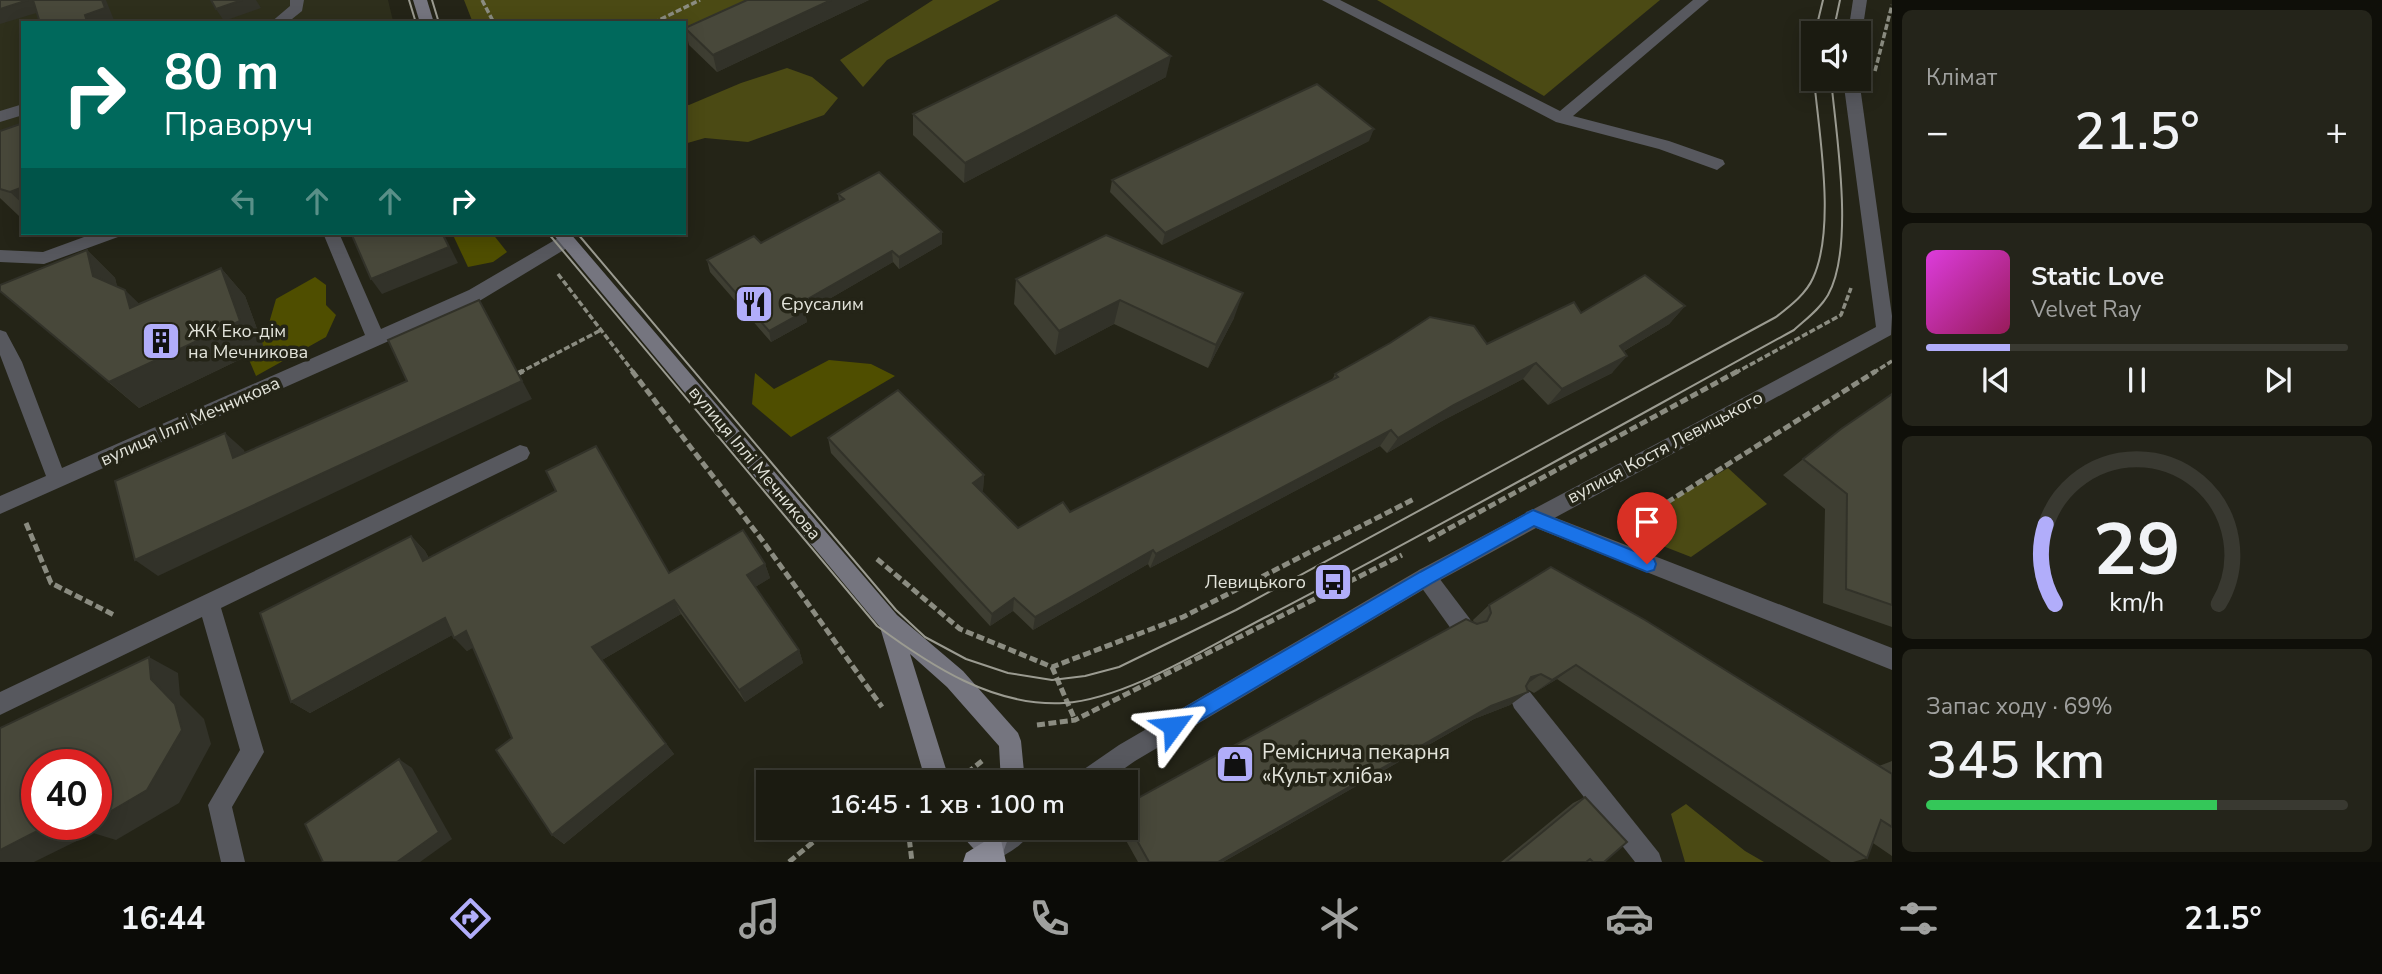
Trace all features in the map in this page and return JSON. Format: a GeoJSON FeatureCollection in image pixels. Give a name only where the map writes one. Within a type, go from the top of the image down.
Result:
{"type":"FeatureCollection","features":[{"type":"Feature","properties":{"kind":"main road"},"geometry":{"type":"LineString","coordinates":[[420,0],[426,21]]}},
{"type":"Feature","properties":{"kind":"main road","name":"вулиця Іллі Мечникова"},"geometry":{"type":"LineString","coordinates":[[563,237],[890,622],[956,679],[1010,741],[1012,770]]}},
{"type":"Feature","properties":{"kind":"main road","name":"вулиця Іллі Мечникова"},"geometry":{"type":"LineString","coordinates":[[890,622],[934,770]]}},
{"type":"Feature","properties":{"kind":"street"},"geometry":{"type":"LineString","coordinates":[[280,21],[297,8],[297,0]]}},
{"type":"Feature","properties":{"kind":"street"},"geometry":{"type":"LineString","coordinates":[[1329,0],[1561,118],[1663,145],[1717,164]]}},
{"type":"Feature","properties":{"kind":"street"},"geometry":{"type":"LineString","coordinates":[[1561,118],[1702,0]]}},
{"type":"Feature","properties":{"kind":"street"},"geometry":{"type":"LineString","coordinates":[[1857,21],[1860,0]]}},
{"type":"Feature","properties":{"kind":"street"},"geometry":{"type":"LineString","coordinates":[[1853,91],[1888,328]]}},
{"type":"Feature","properties":{"kind":"street"},"geometry":{"type":"LineString","coordinates":[[0,117],[21,110]]}},
{"type":"Feature","properties":{"kind":"street"},"geometry":{"type":"LineString","coordinates":[[0,256],[44,258],[107,235]]}},
{"type":"Feature","properties":{"kind":"street"},"geometry":{"type":"LineString","coordinates":[[332,235],[376,339]]}},
{"type":"Feature","properties":{"kind":"street","name":"вулиця Іллі Мечникова"},"geometry":{"type":"LineString","coordinates":[[8,501],[475,295],[544,255],[563,237]]}},
{"type":"Feature","properties":{"kind":"street","name":"вулиця Костя Левицького"},"geometry":{"type":"LineString","coordinates":[[1102,770],[1426,577],[1888,328]]}},
{"type":"Feature","properties":{"kind":"street"},"geometry":{"type":"LineString","coordinates":[[0,337],[13,362],[57,480]]}},
{"type":"Feature","properties":{"kind":"street"},"geometry":{"type":"LineString","coordinates":[[0,704],[520,453]]}},
{"type":"Feature","properties":{"kind":"street"},"geometry":{"type":"LineString","coordinates":[[1533,518],[1892,659]]}},
{"type":"Feature","properties":{"kind":"street"},"geometry":{"type":"LineString","coordinates":[[1426,577],[1462,626]]}},
{"type":"Feature","properties":{"kind":"street"},"geometry":{"type":"LineString","coordinates":[[209,603],[252,752],[220,805],[233,862]]}},
{"type":"Feature","properties":{"kind":"street"},"geometry":{"type":"LineString","coordinates":[[1522,700],[1650,862]]}},
{"type":"Feature","properties":{"kind":"path"},"geometry":{"type":"LineString","coordinates":[[482,0],[493,21]]}},
{"type":"Feature","properties":{"kind":"path"},"geometry":{"type":"LineString","coordinates":[[657,21],[700,0]]}},
{"type":"Feature","properties":{"kind":"path"},"geometry":{"type":"LineString","coordinates":[[1874,73],[1892,5]]}},
{"type":"Feature","properties":{"kind":"path"},"geometry":{"type":"LineString","coordinates":[[544,255],[762,540],[881,704],[884,716]]}},
{"type":"Feature","properties":{"kind":"path"},"geometry":{"type":"LineString","coordinates":[[1425,542],[1841,315],[1855,277]]}},
{"type":"Feature","properties":{"kind":"path"},"geometry":{"type":"LineString","coordinates":[[519,373],[601,330]]}},
{"type":"Feature","properties":{"kind":"path"},"geometry":{"type":"LineString","coordinates":[[1598,545],[1892,360]]}},
{"type":"Feature","properties":{"kind":"path"},"geometry":{"type":"LineString","coordinates":[[876,559],[960,629],[1052,667],[1183,617],[1414,499]]}},
{"type":"Feature","properties":{"kind":"path"},"geometry":{"type":"LineString","coordinates":[[8,501],[51,583],[148,633]]}},
{"type":"Feature","properties":{"kind":"path"},"geometry":{"type":"LineString","coordinates":[[1037,725],[1075,720],[1339,589],[1413,549]]}},
{"type":"Feature","properties":{"kind":"path"},"geometry":{"type":"LineString","coordinates":[[1052,667],[1075,720]]}},
{"type":"Feature","properties":{"kind":"path"},"geometry":{"type":"LineString","coordinates":[[898,765],[899,770]]}},
{"type":"Feature","properties":{"kind":"path"},"geometry":{"type":"LineString","coordinates":[[789,862],[816,840]]}},
{"type":"Feature","properties":{"kind":"path"},"geometry":{"type":"LineString","coordinates":[[910,840],[912,862]]}},
{"type":"Feature","properties":{"kind":"shaded area"},"geometry":{"type":"Polygon","coordinates":[[[0,0],[388,0],[393,21],[21,21],[21,142],[0,149],[0,0]]]}},
{"type":"Feature","properties":{"kind":"shaded area"},"geometry":{"type":"Polygon","coordinates":[[[464,0],[749,0],[686,28],[686,21],[472,21],[464,0]]]}},
{"type":"Feature","properties":{"kind":"shaded area"},"geometry":{"type":"Polygon","coordinates":[[[933,0],[1000,0],[887,60],[863,87],[840,60],[933,0]]]}},
{"type":"Feature","properties":{"kind":"shaded area"},"geometry":{"type":"Polygon","coordinates":[[[1377,0],[1660,0],[1544,96],[1377,0]]]}},
{"type":"Feature","properties":{"kind":"shaded area"},"geometry":{"type":"Polygon","coordinates":[[[787,68],[812,77],[838,98],[824,115],[748,142],[705,138],[686,143],[686,104],[787,68]]]}},
{"type":"Feature","properties":{"kind":"shaded area"},"geometry":{"type":"Polygon","coordinates":[[[453,235],[494,235],[507,252],[493,262],[468,267],[453,235]]]}},
{"type":"Feature","properties":{"kind":"shaded area"},"geometry":{"type":"Polygon","coordinates":[[[315,277],[326,285],[326,305],[336,315],[326,337],[256,376],[247,355],[269,323],[276,299],[315,277]]]}},
{"type":"Feature","properties":{"kind":"shaded area"},"geometry":{"type":"Polygon","coordinates":[[[829,360],[871,364],[895,376],[791,437],[752,404],[755,373],[774,389],[829,360]]]}},
{"type":"Feature","properties":{"kind":"shaded area"},"geometry":{"type":"Polygon","coordinates":[[[1728,468],[1767,504],[1691,557],[1650,541],[1641,518],[1728,468]]]}},
{"type":"Feature","properties":{"kind":"shaded area"},"geometry":{"type":"Polygon","coordinates":[[[1686,804],[1745,851],[1764,862],[1685,862],[1671,814],[1686,804]]]}},
{"type":"Feature","properties":{"kind":"building"},"geometry":{"type":"Polygon","coordinates":[[[0,0],[28,0],[0,9],[0,0]]]}},
{"type":"Feature","properties":{"kind":"building"},"geometry":{"type":"Polygon","coordinates":[[[33,0],[102,0],[105,8],[85,15],[87,21],[39,21],[33,0]]]}},
{"type":"Feature","properties":{"kind":"building"},"geometry":{"type":"Polygon","coordinates":[[[211,0],[242,0],[216,9],[211,0]]]}},
{"type":"Feature","properties":{"kind":"building"},"geometry":{"type":"Polygon","coordinates":[[[747,0],[831,0],[713,55],[686,28],[747,0]]]}},
{"type":"Feature","properties":{"kind":"building"},"geometry":{"type":"Polygon","coordinates":[[[1116,15],[1171,56],[965,163],[913,114],[1116,15]]]}},
{"type":"Feature","properties":{"kind":"building"},"geometry":{"type":"Polygon","coordinates":[[[1317,84],[1374,129],[1165,233],[1112,180],[1317,84]]]}},
{"type":"Feature","properties":{"kind":"building"},"geometry":{"type":"Polygon","coordinates":[[[21,124],[21,188],[10,192],[0,189],[0,131],[21,124]]]}},
{"type":"Feature","properties":{"kind":"building"},"geometry":{"type":"Polygon","coordinates":[[[879,172],[942,232],[899,257],[892,251],[799,304],[805,311],[769,331],[707,260],[754,236],[761,243],[844,199],[838,194],[879,172]]]}},
{"type":"Feature","properties":{"kind":"building"},"geometry":{"type":"Polygon","coordinates":[[[352,235],[443,235],[449,247],[371,279],[352,235]]]}},
{"type":"Feature","properties":{"kind":"building"},"geometry":{"type":"Polygon","coordinates":[[[1106,235],[1243,293],[1216,345],[1120,300],[1059,331],[1016,279],[1106,235]]]}},
{"type":"Feature","properties":{"kind":"building"},"geometry":{"type":"Polygon","coordinates":[[[87,250],[93,276],[125,290],[130,308],[221,268],[240,321],[109,382],[0,291],[0,285],[87,250]]]}},
{"type":"Feature","properties":{"kind":"building"},"geometry":{"type":"Polygon","coordinates":[[[1645,275],[1685,306],[1620,346],[1627,356],[1562,389],[1536,363],[1454,405],[1398,438],[1391,430],[1156,554],[1153,550],[1035,617],[1014,598],[992,614],[828,438],[898,390],[984,475],[973,483],[1018,528],[1063,502],[1070,512],[1338,377],[1335,374],[1430,317],[1474,326],[1487,344],[1574,302],[1581,313],[1645,275]]]}},
{"type":"Feature","properties":{"kind":"building"},"geometry":{"type":"Polygon","coordinates":[[[479,300],[522,381],[135,560],[115,481],[225,433],[233,458],[407,381],[388,340],[479,300]]]}},
{"type":"Feature","properties":{"kind":"building"},"geometry":{"type":"Polygon","coordinates":[[[1892,394],[1892,605],[1846,589],[1847,494],[1803,459],[1892,394]]]}},
{"type":"Feature","properties":{"kind":"building"},"geometry":{"type":"Polygon","coordinates":[[[596,446],[669,573],[743,530],[765,564],[747,575],[799,650],[739,690],[674,600],[592,647],[666,744],[552,835],[496,750],[512,738],[466,631],[454,638],[445,618],[291,702],[260,613],[411,536],[423,561],[556,491],[546,471],[596,446]]]}},
{"type":"Feature","properties":{"kind":"building"},"geometry":{"type":"Polygon","coordinates":[[[1551,567],[1645,620],[1892,774],[1892,827],[1881,820],[1867,858],[1576,665],[1552,680],[1541,674],[1531,677],[1526,686],[1528,692],[1491,706],[1218,862],[1149,862],[1137,840],[1138,798],[1466,619],[1477,624],[1487,621],[1491,613],[1489,605],[1551,567]]]}},
{"type":"Feature","properties":{"kind":"building"},"geometry":{"type":"Polygon","coordinates":[[[149,657],[151,679],[175,704],[182,730],[147,790],[112,811],[112,749],[21,749],[21,839],[0,850],[0,728],[149,657]]]}},
{"type":"Feature","properties":{"kind":"building"},"geometry":{"type":"Polygon","coordinates":[[[399,759],[439,832],[397,862],[323,862],[305,824],[399,759]]]}},
{"type":"Feature","properties":{"kind":"building"},"geometry":{"type":"Polygon","coordinates":[[[1585,797],[1627,842],[1604,862],[1593,862],[1590,859],[1586,862],[1506,862],[1585,797]]]}},
{"type":"Feature","properties":{"kind":"tram line"},"geometry":{"type":"LineString","coordinates":[[409,0],[415,21]]}},
{"type":"Feature","properties":{"kind":"tram line"},"geometry":{"type":"LineString","coordinates":[[432,0],[438,21]]}},
{"type":"Feature","properties":{"kind":"tram line"},"geometry":{"type":"LineString","coordinates":[[1818,21],[1823,0]]}},
{"type":"Feature","properties":{"kind":"tram line"},"geometry":{"type":"LineString","coordinates":[[1836,21],[1840,0]]}},
{"type":"Feature","properties":{"kind":"tram line"},"geometry":{"type":"LineString","coordinates":[[579,235],[896,610],[925,637],[966,659],[1008,673],[1052,680],[1085,676],[1119,667],[1236,610],[1787,309],[1813,278],[1824,234],[1824,180],[1815,91]]}},
{"type":"Feature","properties":{"kind":"tram line"},"geometry":{"type":"LineString","coordinates":[[550,235],[877,626],[941,669],[988,691],[1038,702],[1064,703],[1115,692],[1168,669],[1794,330],[1828,295],[1841,249],[1842,190],[1832,91]]}},
{"type":"Feature","properties":{"kind":"place","name":"Єрусалим"},"geometry":{"type":"Point","coordinates":[754,304]}},
{"type":"Feature","properties":{"kind":"place","name":"ЖК Еко-дім на Мечникова"},"geometry":{"type":"Point","coordinates":[161,341]}},
{"type":"Feature","properties":{"kind":"place","name":"Левицького"},"geometry":{"type":"Point","coordinates":[1333,582]}},
{"type":"Feature","properties":{"kind":"place","name":"Реміснича пекарня «Культ хліба»"},"geometry":{"type":"Point","coordinates":[1235,764]}},
{"type":"Feature","properties":{"kind":"route"},"geometry":{"type":"LineString","coordinates":[[1173,726],[1426,577],[1533,518],[1647,564]]}}]}
